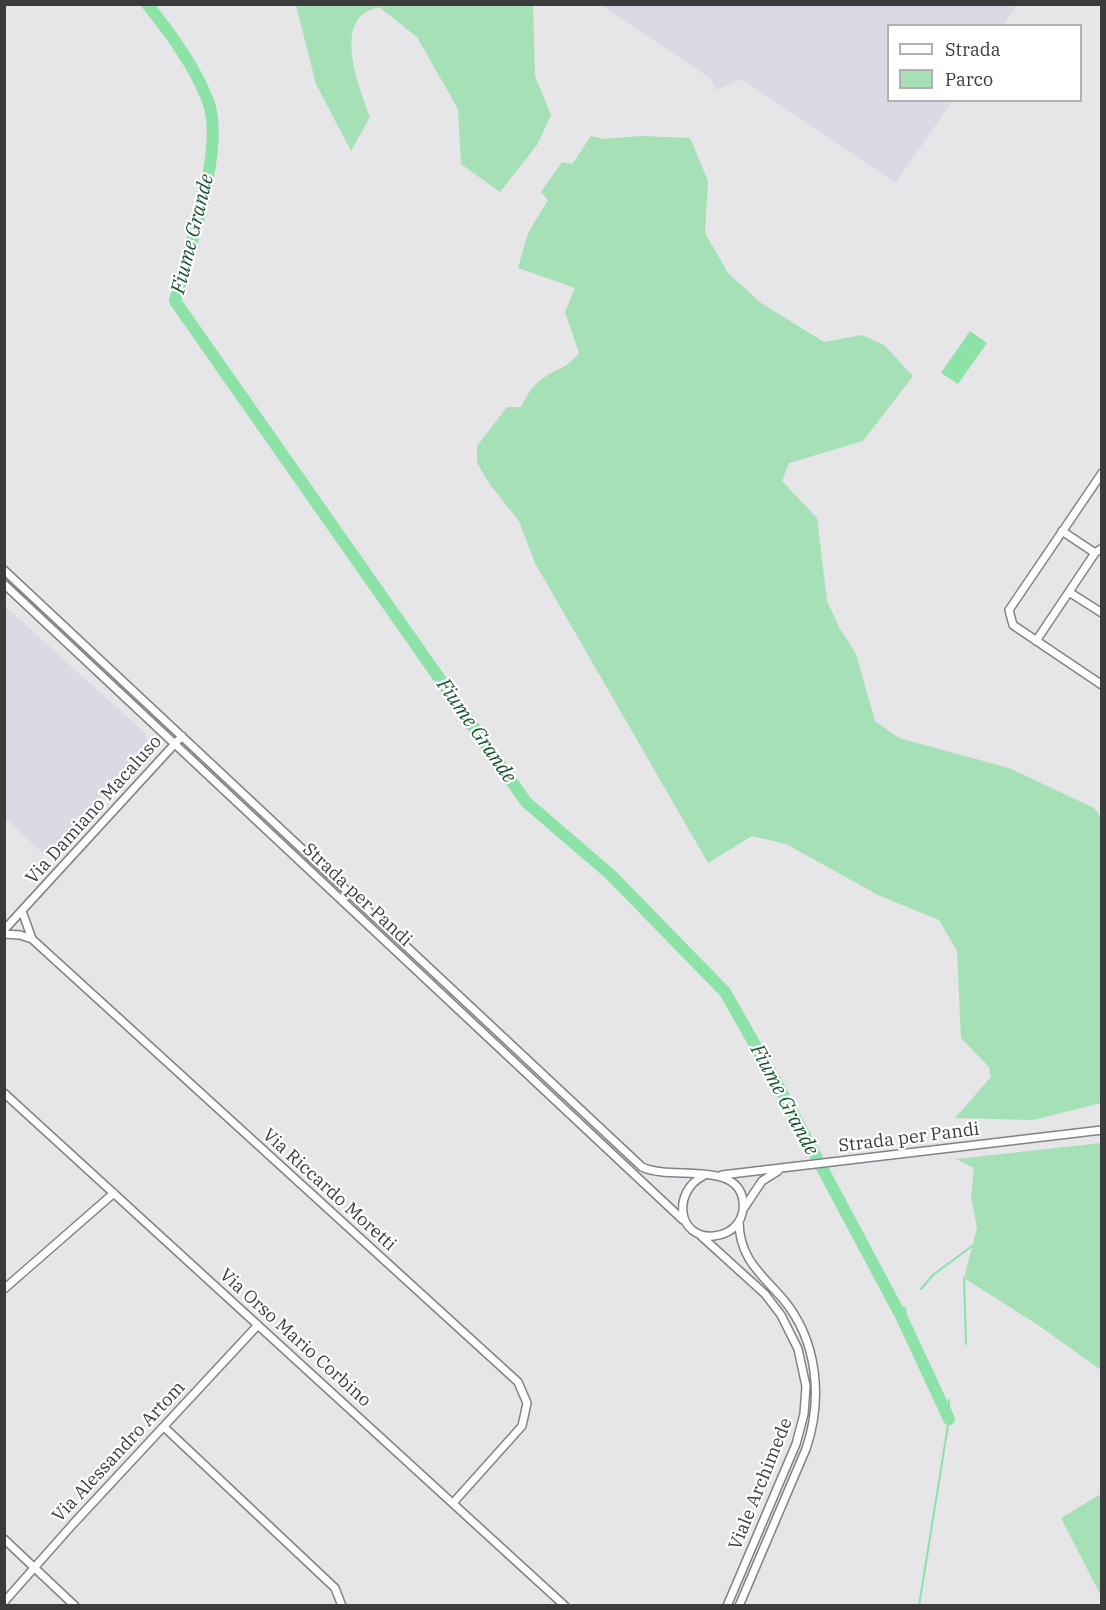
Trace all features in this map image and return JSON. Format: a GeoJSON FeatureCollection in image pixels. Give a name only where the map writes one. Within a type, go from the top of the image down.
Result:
{"type":"FeatureCollection","features":[{"type":"Feature","properties":{"kind":"street"},"geometry":{"type":"LineString","coordinates":[[1101,472],[1009,610],[1013,625],[1101,685]]}},
{"type":"Feature","properties":{"kind":"street"},"geometry":{"type":"LineString","coordinates":[[1062,531],[1095,553]]}},
{"type":"Feature","properties":{"kind":"street"},"geometry":{"type":"LineString","coordinates":[[1036,641],[1095,553],[1101,548]]}},
{"type":"Feature","properties":{"kind":"street","name":"Strada per Pandi"},"geometry":{"type":"LineString","coordinates":[[4,570],[642,1167],[651,1171],[703,1176],[720,1175],[1101,1130]]}},
{"type":"Feature","properties":{"kind":"street","name":"Strada per Pandi"},"geometry":{"type":"LineString","coordinates":[[4,584],[693,1229]]}},
{"type":"Feature","properties":{"kind":"street"},"geometry":{"type":"LineString","coordinates":[[1069,591],[1101,613]]}},
{"type":"Feature","properties":{"kind":"street","name":"Via Damiano Macaluso"},"geometry":{"type":"LineString","coordinates":[[4,932],[182,736]]}},
{"type":"Feature","properties":{"kind":"street","name":"Via Riccardo Moretti"},"geometry":{"type":"LineString","coordinates":[[22,911],[32,939],[518,1382],[527,1403],[522,1426],[453,1503]]}},
{"type":"Feature","properties":{"kind":"street"},"geometry":{"type":"LineString","coordinates":[[4,932],[32,939]]}},
{"type":"Feature","properties":{"kind":"street","name":"Via Orso Mario Corbino"},"geometry":{"type":"LineString","coordinates":[[4,1092],[565,1605]]}},
{"type":"Feature","properties":{"kind":"street"},"geometry":{"type":"LineString","coordinates":[[703,1176],[688,1186],[684,1194],[682,1212],[693,1229],[712,1236],[723,1234],[740,1221],[762,1181],[783,1169]]}},
{"type":"Feature","properties":{"kind":"street"},"geometry":{"type":"LineString","coordinates":[[720,1175],[736,1185],[741,1193],[743,1213]]}},
{"type":"Feature","properties":{"kind":"street"},"geometry":{"type":"LineString","coordinates":[[4,1289],[114,1193]]}},
{"type":"Feature","properties":{"kind":"street","name":"Viale Archimede"},"geometry":{"type":"LineString","coordinates":[[739,1605],[806,1449],[813,1422],[816,1396],[813,1364],[803,1332],[785,1301],[748,1259],[741,1240],[740,1221]]}},
{"type":"Feature","properties":{"kind":"street","name":"Viale Archimede"},"geometry":{"type":"LineString","coordinates":[[693,1229],[765,1294],[781,1315],[798,1349],[806,1386],[804,1414],[796,1444],[727,1605]]}},
{"type":"Feature","properties":{"kind":"street","name":"Via Alessandro Artom"},"geometry":{"type":"LineString","coordinates":[[4,1602],[36,1569],[73,1524],[258,1325]]}},
{"type":"Feature","properties":{"kind":"street"},"geometry":{"type":"LineString","coordinates":[[164,1427],[335,1588],[342,1605]]}},
{"type":"Feature","properties":{"kind":"street"},"geometry":{"type":"LineString","coordinates":[[4,1539],[75,1605]]}},
{"type":"Feature","properties":{"kind":"shaded area"},"geometry":{"type":"Polygon","coordinates":[[[601,5],[1017,5],[1004,24],[887,24],[887,102],[951,102],[896,183],[741,79],[716,90],[711,79],[601,5]]]}},
{"type":"Feature","properties":{"kind":"shaded area"},"geometry":{"type":"Polygon","coordinates":[[[970,331],[987,343],[958,384],[941,373],[970,331]]]}},
{"type":"Feature","properties":{"kind":"shaded area"},"geometry":{"type":"Polygon","coordinates":[[[5,606],[146,734],[148,743],[142,753],[46,856],[5,818],[5,606]]]}},
{"type":"Feature","properties":{"kind":"green space"},"geometry":{"type":"Polygon","coordinates":[[[296,5],[533,5],[535,76],[551,115],[537,145],[500,192],[461,164],[458,109],[417,37],[379,7],[362,15],[355,24],[352,36],[357,79],[370,117],[351,151],[316,84],[296,5]]]}},
{"type":"Feature","properties":{"kind":"green space"},"geometry":{"type":"Polygon","coordinates":[[[591,136],[604,139],[641,136],[690,138],[708,181],[705,233],[728,273],[761,303],[824,342],[862,335],[884,345],[913,376],[863,441],[789,463],[782,481],[817,518],[827,601],[840,629],[856,654],[875,721],[899,738],[1009,768],[1094,808],[1101,817],[1101,1103],[1033,1120],[955,1118],[991,1077],[989,1067],[961,1038],[957,951],[939,920],[878,895],[786,844],[752,836],[708,863],[535,563],[519,521],[491,486],[477,463],[477,446],[507,407],[521,407],[537,383],[566,365],[579,353],[565,312],[575,288],[518,268],[528,233],[548,200],[541,192],[562,162],[572,164],[591,136]]]}},
{"type":"Feature","properties":{"kind":"green space"},"geometry":{"type":"Polygon","coordinates":[[[1102,1143],[1101,1370],[1038,1325],[964,1278],[977,1228],[971,1197],[974,1168],[956,1159],[1102,1143]]]}},
{"type":"Feature","properties":{"kind":"green space"},"geometry":{"type":"Polygon","coordinates":[[[1101,1494],[1101,1596],[1061,1518],[1101,1494]]]}},
{"type":"Feature","properties":{"kind":"waterway","name":"Fiume Grande"},"geometry":{"type":"LineString","coordinates":[[147,4],[189,62],[208,101],[212,121],[209,172],[196,229],[175,301],[526,802],[611,875],[725,992],[780,1089],[902,1318],[949,1419]]}},
{"type":"Feature","properties":{"kind":"waterway"},"geometry":{"type":"LineString","coordinates":[[921,1289],[933,1275],[972,1246]]}},
{"type":"Feature","properties":{"kind":"waterway","name":"Fiume Grande"},"geometry":{"type":"LineString","coordinates":[[964,1278],[966,1344]]}},
{"type":"Feature","properties":{"kind":"waterway","name":"Fiume Grande"},"geometry":{"type":"LineString","coordinates":[[902,1318],[903,1310]]}},
{"type":"Feature","properties":{"kind":"waterway","name":"Fiume Grande"},"geometry":{"type":"LineString","coordinates":[[919,1606],[949,1419],[949,1400]]}}]}
